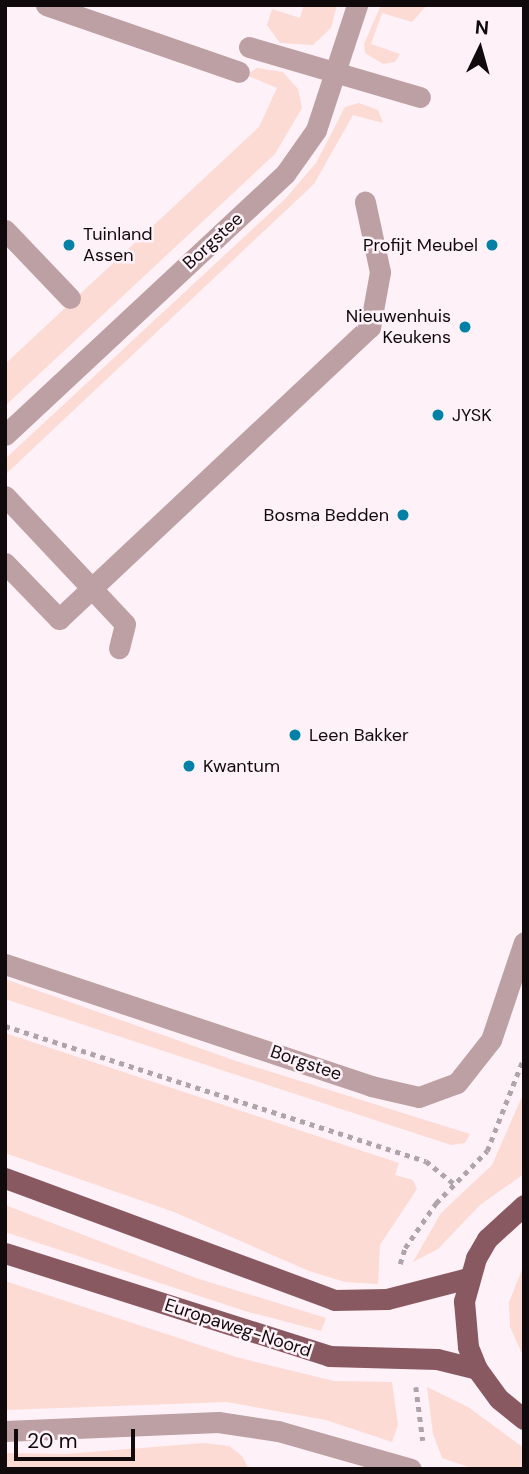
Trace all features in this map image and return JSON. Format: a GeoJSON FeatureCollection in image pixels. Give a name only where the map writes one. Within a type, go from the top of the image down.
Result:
{"type":"FeatureCollection","features":[{"type":"Feature","properties":{"kind":"main road"},"geometry":{"type":"LineString","coordinates":[[5,1178],[334,1300],[387,1299],[468,1278]]}},
{"type":"Feature","properties":{"kind":"main road"},"geometry":{"type":"LineString","coordinates":[[524,1205],[487,1239],[468,1278],[464,1325],[477,1369],[499,1399],[524,1419]]}},
{"type":"Feature","properties":{"kind":"main road","name":"Europaweg-Noord"},"geometry":{"type":"LineString","coordinates":[[5,1252],[329,1356],[437,1359],[477,1369]]}},
{"type":"Feature","properties":{"kind":"street"},"geometry":{"type":"LineString","coordinates":[[46,5],[239,72]]}},
{"type":"Feature","properties":{"kind":"street","name":"Borgstee"},"geometry":{"type":"LineString","coordinates":[[5,435],[285,174],[316,130],[357,5]]}},
{"type":"Feature","properties":{"kind":"street"},"geometry":{"type":"LineString","coordinates":[[249,47],[420,97]]}},
{"type":"Feature","properties":{"kind":"street"},"geometry":{"type":"LineString","coordinates":[[5,563],[59,619],[370,327],[380,272],[365,202]]}},
{"type":"Feature","properties":{"kind":"street"},"geometry":{"type":"LineString","coordinates":[[5,230],[69,298]]}},
{"type":"Feature","properties":{"kind":"street"},"geometry":{"type":"LineString","coordinates":[[5,496],[125,625],[119,648]]}},
{"type":"Feature","properties":{"kind":"street","name":"Borgstee"},"geometry":{"type":"LineString","coordinates":[[5,964],[371,1086],[419,1097],[457,1083],[491,1040],[524,942]]}},
{"type":"Feature","properties":{"kind":"street"},"geometry":{"type":"LineString","coordinates":[[5,1431],[74,1432],[218,1422],[278,1431],[411,1469]]}},
{"type":"Feature","properties":{"kind":"path"},"geometry":{"type":"LineString","coordinates":[[5,1026],[426,1161],[454,1184]]}},
{"type":"Feature","properties":{"kind":"shaded area"},"geometry":{"type":"Polygon","coordinates":[[[304,5],[337,5],[331,28],[313,45],[280,43],[267,25],[272,9],[300,18],[304,5]]]}},
{"type":"Feature","properties":{"kind":"shaded area"},"geometry":{"type":"Polygon","coordinates":[[[381,5],[427,5],[412,22],[382,13],[371,44],[400,54],[395,62],[383,64],[365,53],[364,44],[381,5]]]}},
{"type":"Feature","properties":{"kind":"shaded area"},"geometry":{"type":"Polygon","coordinates":[[[257,68],[283,72],[298,89],[302,108],[275,154],[5,406],[5,364],[259,127],[277,88],[246,75],[257,68]]]}},
{"type":"Feature","properties":{"kind":"shaded area"},"geometry":{"type":"Polygon","coordinates":[[[359,103],[378,110],[383,123],[353,115],[314,184],[6,474],[5,459],[285,199],[316,163],[345,107],[359,103]]]}},
{"type":"Feature","properties":{"kind":"shaded area"},"geometry":{"type":"Polygon","coordinates":[[[5,979],[236,1061],[470,1134],[465,1143],[451,1145],[5,999],[5,979]]]}},
{"type":"Feature","properties":{"kind":"shaded area"},"geometry":{"type":"Polygon","coordinates":[[[5,1033],[399,1163],[395,1175],[413,1180],[417,1189],[380,1245],[378,1284],[345,1282],[309,1271],[174,1212],[5,1153],[5,1033]]]}},
{"type":"Feature","properties":{"kind":"shaded area"},"geometry":{"type":"Polygon","coordinates":[[[524,1092],[524,1174],[480,1205],[438,1249],[413,1262],[441,1213],[492,1165],[524,1092]]]}},
{"type":"Feature","properties":{"kind":"shaded area"},"geometry":{"type":"Polygon","coordinates":[[[5,1205],[196,1278],[326,1318],[321,1331],[245,1311],[5,1232],[5,1205]]]}},
{"type":"Feature","properties":{"kind":"shaded area"},"geometry":{"type":"Polygon","coordinates":[[[524,1265],[524,1358],[510,1327],[509,1302],[524,1265]]]}},
{"type":"Feature","properties":{"kind":"shaded area"},"geometry":{"type":"Polygon","coordinates":[[[5,1281],[236,1357],[334,1381],[392,1382],[398,1425],[392,1442],[326,1420],[227,1402],[5,1410],[5,1281]]]}},
{"type":"Feature","properties":{"kind":"shaded area"},"geometry":{"type":"Polygon","coordinates":[[[427,1387],[468,1407],[524,1448],[524,1469],[474,1469],[442,1458],[433,1434],[427,1387]]]}},
{"type":"Feature","properties":{"kind":"shaded area"},"geometry":{"type":"Polygon","coordinates":[[[204,1443],[229,1446],[242,1456],[249,1469],[5,1469],[5,1453],[66,1454],[204,1443]]]}},
{"type":"Feature","properties":{"kind":"place","name":"Tuinland Assen"},"geometry":{"type":"Point","coordinates":[69,245]}},
{"type":"Feature","properties":{"kind":"place","name":"Profijt Meubel"},"geometry":{"type":"Point","coordinates":[492,245]}},
{"type":"Feature","properties":{"kind":"place","name":"Nieuwenhuis Keukens"},"geometry":{"type":"Point","coordinates":[465,327]}},
{"type":"Feature","properties":{"kind":"place","name":"JYSK"},"geometry":{"type":"Point","coordinates":[438,415]}},
{"type":"Feature","properties":{"kind":"place","name":"Bosma Bedden"},"geometry":{"type":"Point","coordinates":[403,515]}},
{"type":"Feature","properties":{"kind":"place","name":"Leen Bakker"},"geometry":{"type":"Point","coordinates":[295,735]}},
{"type":"Feature","properties":{"kind":"place","name":"Kwantum"},"geometry":{"type":"Point","coordinates":[189,766]}}]}
